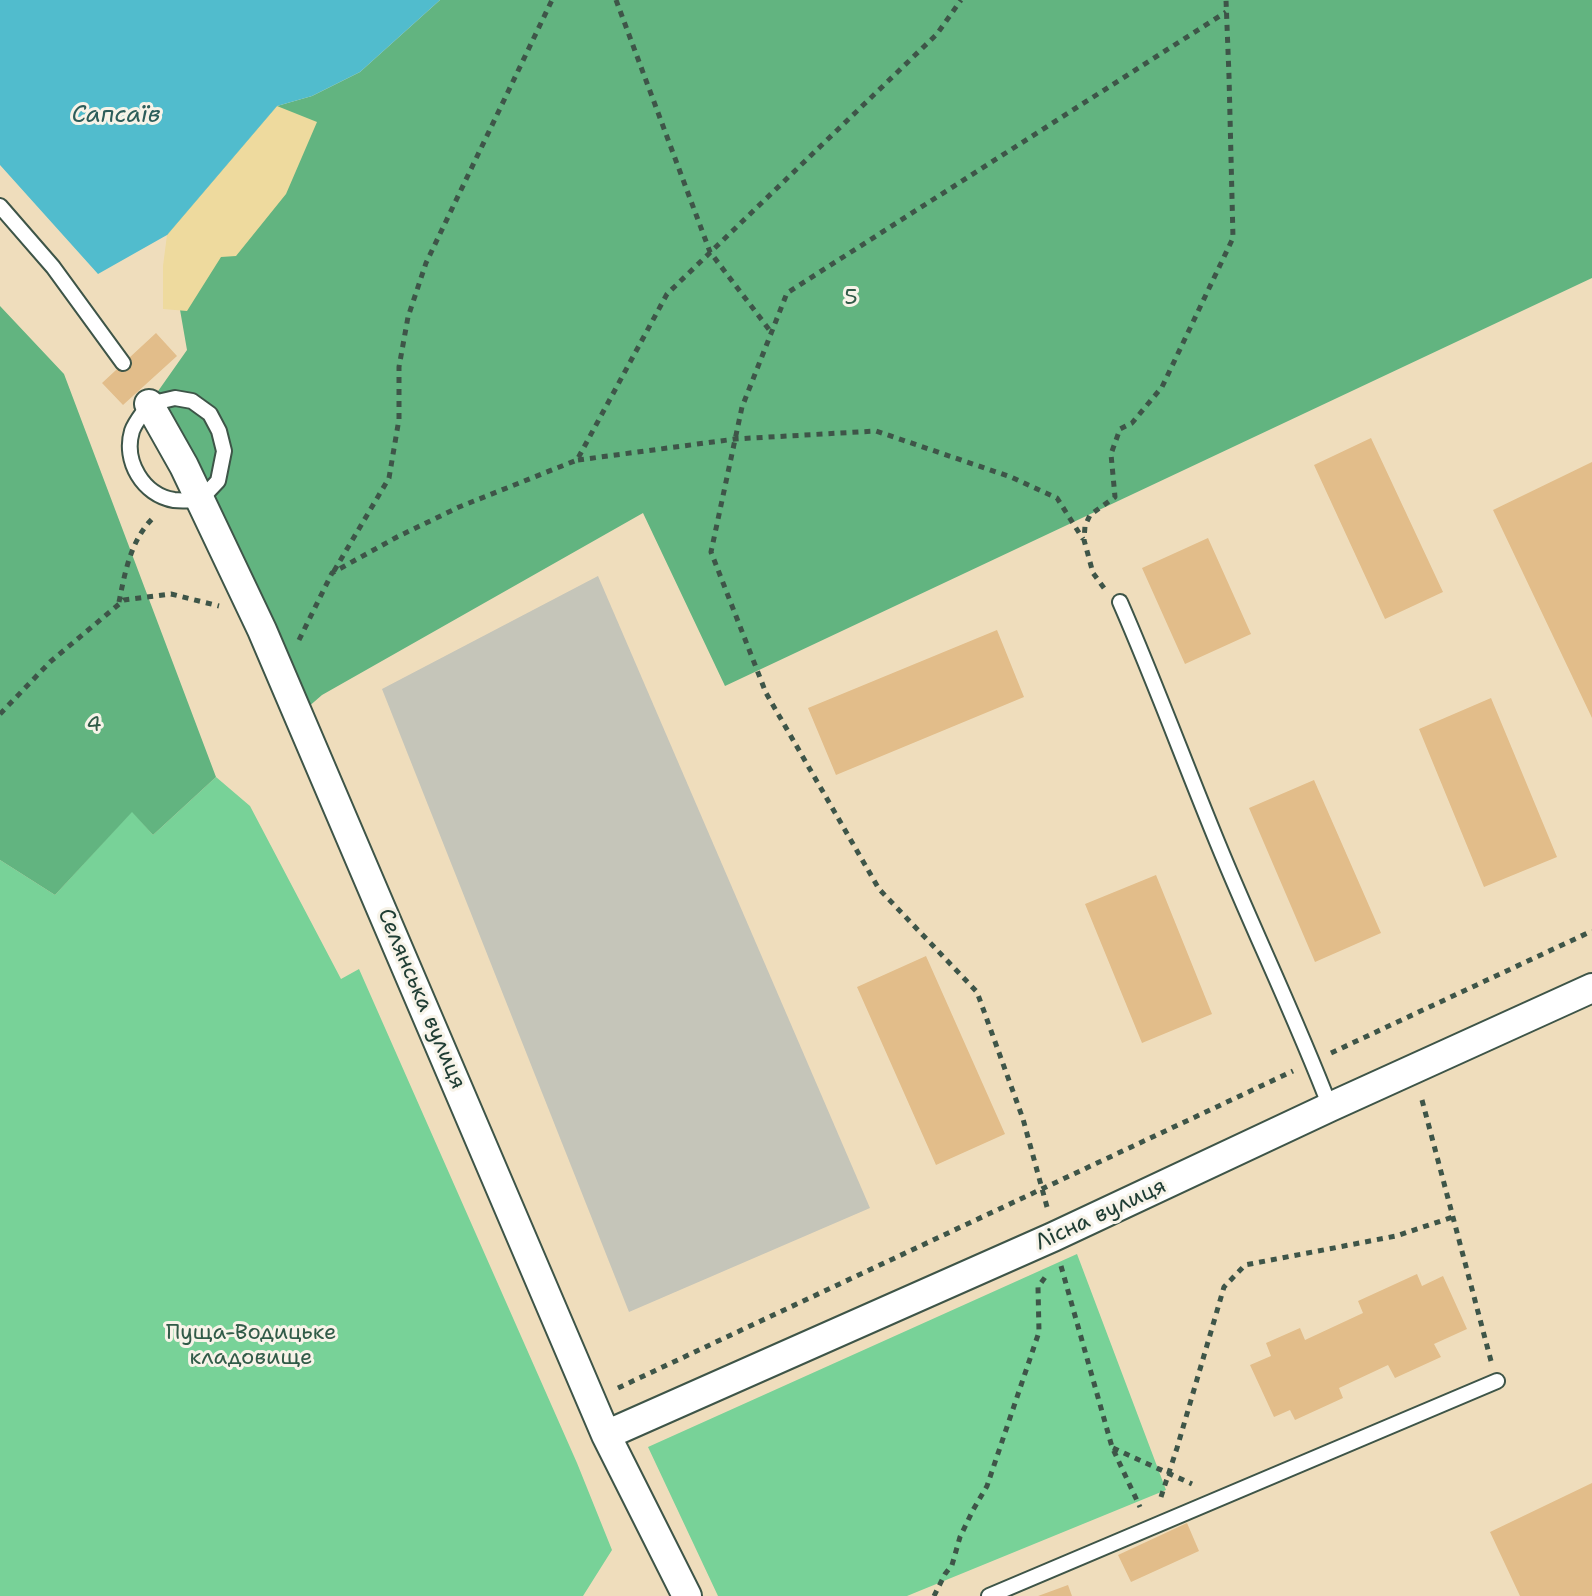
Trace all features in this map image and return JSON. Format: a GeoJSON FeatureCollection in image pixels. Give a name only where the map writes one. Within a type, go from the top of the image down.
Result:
{"type":"FeatureCollection","features":[{"type":"Feature","properties":{"kind":"street","name":"Селянська вулиця"},"geometry":{"type":"LineString","coordinates":[[144,396],[184,466],[282,674],[606,1435],[687,1596]]}},
{"type":"Feature","properties":{"kind":"street","name":"Лісна вулиця"},"geometry":{"type":"LineString","coordinates":[[606,1435],[1053,1237],[1592,988]]}},
{"type":"Feature","properties":{"kind":"lane"},"geometry":{"type":"LineString","coordinates":[[0,206],[53,267],[123,363]]}},
{"type":"Feature","properties":{"kind":"lane"},"geometry":{"type":"LineString","coordinates":[[144,396],[192,401],[210,414],[219,431],[224,451],[218,481],[203,506],[172,500],[152,491],[133,466],[130,449],[132,429],[144,396]]}},
{"type":"Feature","properties":{"kind":"lane"},"geometry":{"type":"LineString","coordinates":[[1120,602],[1218,845],[1330,1107]]}},
{"type":"Feature","properties":{"kind":"lane"},"geometry":{"type":"LineString","coordinates":[[989,1596],[1497,1381]]}},
{"type":"Feature","properties":{"kind":"path"},"geometry":{"type":"LineString","coordinates":[[282,674],[332,573],[389,478],[399,419],[399,367],[408,317],[426,263],[552,0]]}},
{"type":"Feature","properties":{"kind":"path"},"geometry":{"type":"LineString","coordinates":[[616,0],[710,252],[771,332]]}},
{"type":"Feature","properties":{"kind":"path"},"geometry":{"type":"LineString","coordinates":[[577,460],[667,294],[937,34],[961,0]]}},
{"type":"Feature","properties":{"kind":"path"},"geometry":{"type":"LineString","coordinates":[[1084,540],[1090,515],[1115,497],[1111,454],[1120,429],[1132,423],[1162,387],[1233,238],[1226,0]]}},
{"type":"Feature","properties":{"kind":"path"},"geometry":{"type":"LineString","coordinates":[[1151,1529],[1112,1447],[1023,1119],[977,992],[879,889],[766,693],[711,552],[742,407],[787,293],[1226,12]]}},
{"type":"Feature","properties":{"kind":"path"},"geometry":{"type":"LineString","coordinates":[[332,573],[459,507],[577,460],[735,439],[876,431],[1011,477],[1057,498],[1084,540],[1093,573],[1107,592],[1120,602]]}},
{"type":"Feature","properties":{"kind":"path"},"geometry":{"type":"LineString","coordinates":[[119,605],[126,566],[135,543],[151,518],[203,506]]}},
{"type":"Feature","properties":{"kind":"path"},"geometry":{"type":"LineString","coordinates":[[0,714],[50,662],[124,600],[171,594],[217,607],[245,595]]}},
{"type":"Feature","properties":{"kind":"path"},"geometry":{"type":"LineString","coordinates":[[592,1400],[1592,931]]}},
{"type":"Feature","properties":{"kind":"path"},"geometry":{"type":"LineString","coordinates":[[1414,1069],[1497,1381]]}},
{"type":"Feature","properties":{"kind":"path"},"geometry":{"type":"LineString","coordinates":[[1151,1529],[1224,1287],[1245,1265],[1396,1236],[1453,1217]]}},
{"type":"Feature","properties":{"kind":"path"},"geometry":{"type":"LineString","coordinates":[[934,1596],[952,1565],[960,1537],[987,1486],[1039,1332],[1038,1287],[1046,1276],[1053,1237]]}},
{"type":"Feature","properties":{"kind":"path"},"geometry":{"type":"LineString","coordinates":[[1112,1447],[1222,1497]]}},
{"type":"Feature","properties":{"kind":"shaded area"},"geometry":{"type":"Polygon","coordinates":[[[598,576],[870,1208],[629,1312],[382,689],[598,576]]]}},
{"type":"Feature","properties":{"kind":"green space","name":"5"},"geometry":{"type":"Polygon","coordinates":[[[440,0],[1592,0],[1592,278],[725,686],[643,513],[322,695],[299,715],[149,404],[187,350],[167,235],[277,106],[312,96],[360,72],[440,0]]]}},
{"type":"Feature","properties":{"kind":"green space","name":"4"},"geometry":{"type":"Polygon","coordinates":[[[0,306],[64,374],[216,777],[153,835],[132,812],[55,895],[0,860],[0,306]]]}},
{"type":"Feature","properties":{"kind":"green space","name":"Пуща-Водицьке кладовище"},"geometry":{"type":"Polygon","coordinates":[[[216,777],[250,806],[341,979],[359,969],[577,1463],[612,1550],[583,1596],[0,1596],[0,860],[55,895],[132,811],[153,835],[216,777]]]}},
{"type":"Feature","properties":{"kind":"green space"},"geometry":{"type":"Polygon","coordinates":[[[1077,1254],[1166,1490],[907,1596],[718,1596],[648,1447],[1077,1254]]]}},
{"type":"Feature","properties":{"kind":"sand"},"geometry":{"type":"Polygon","coordinates":[[[277,106],[317,122],[286,194],[236,256],[221,257],[187,311],[163,309],[167,235],[277,106]]]}},
{"type":"Feature","properties":{"kind":"water","name":"Сапсаїв"},"geometry":{"type":"Polygon","coordinates":[[[0,0],[440,0],[360,72],[312,96],[277,106],[167,235],[98,274],[0,165],[0,0]]]}},
{"type":"Feature","properties":{"kind":"building"},"geometry":{"type":"Polygon","coordinates":[[[156,333],[177,356],[123,405],[102,383],[156,333]]]}},
{"type":"Feature","properties":{"kind":"building"},"geometry":{"type":"Polygon","coordinates":[[[1371,438],[1443,592],[1385,619],[1314,465],[1371,438]]]}},
{"type":"Feature","properties":{"kind":"building"},"geometry":{"type":"Polygon","coordinates":[[[1592,462],[1592,718],[1493,510],[1592,462]]]}},
{"type":"Feature","properties":{"kind":"building"},"geometry":{"type":"Polygon","coordinates":[[[1208,538],[1251,634],[1185,664],[1142,568],[1208,538]]]}},
{"type":"Feature","properties":{"kind":"building"},"geometry":{"type":"Polygon","coordinates":[[[997,630],[1024,697],[836,775],[808,708],[997,630]]]}},
{"type":"Feature","properties":{"kind":"building"},"geometry":{"type":"Polygon","coordinates":[[[1491,698],[1557,857],[1484,887],[1419,729],[1491,698]]]}},
{"type":"Feature","properties":{"kind":"building"},"geometry":{"type":"Polygon","coordinates":[[[1314,780],[1381,933],[1315,962],[1249,808],[1314,780]]]}},
{"type":"Feature","properties":{"kind":"building"},"geometry":{"type":"Polygon","coordinates":[[[1156,875],[1212,1014],[1142,1043],[1085,904],[1156,875]]]}},
{"type":"Feature","properties":{"kind":"building"},"geometry":{"type":"Polygon","coordinates":[[[926,956],[1005,1134],[936,1165],[857,987],[926,956]]]}},
{"type":"Feature","properties":{"kind":"building"},"geometry":{"type":"Polygon","coordinates":[[[1417,1274],[1422,1286],[1443,1276],[1467,1329],[1434,1344],[1441,1357],[1395,1378],[1388,1365],[1339,1388],[1343,1398],[1295,1420],[1290,1410],[1274,1417],[1250,1365],[1271,1356],[1266,1343],[1300,1328],[1305,1340],[1363,1313],[1358,1301],[1417,1274]]]}},
{"type":"Feature","properties":{"kind":"building"},"geometry":{"type":"Polygon","coordinates":[[[1592,1483],[1592,1596],[1520,1596],[1490,1532],[1592,1483]]]}},
{"type":"Feature","properties":{"kind":"building"},"geometry":{"type":"Polygon","coordinates":[[[1187,1523],[1199,1551],[1131,1582],[1118,1555],[1187,1523]]]}},
{"type":"Feature","properties":{"kind":"building"},"geometry":{"type":"Polygon","coordinates":[[[1068,1585],[1072,1596],[1038,1596],[1068,1585]]]}}]}
